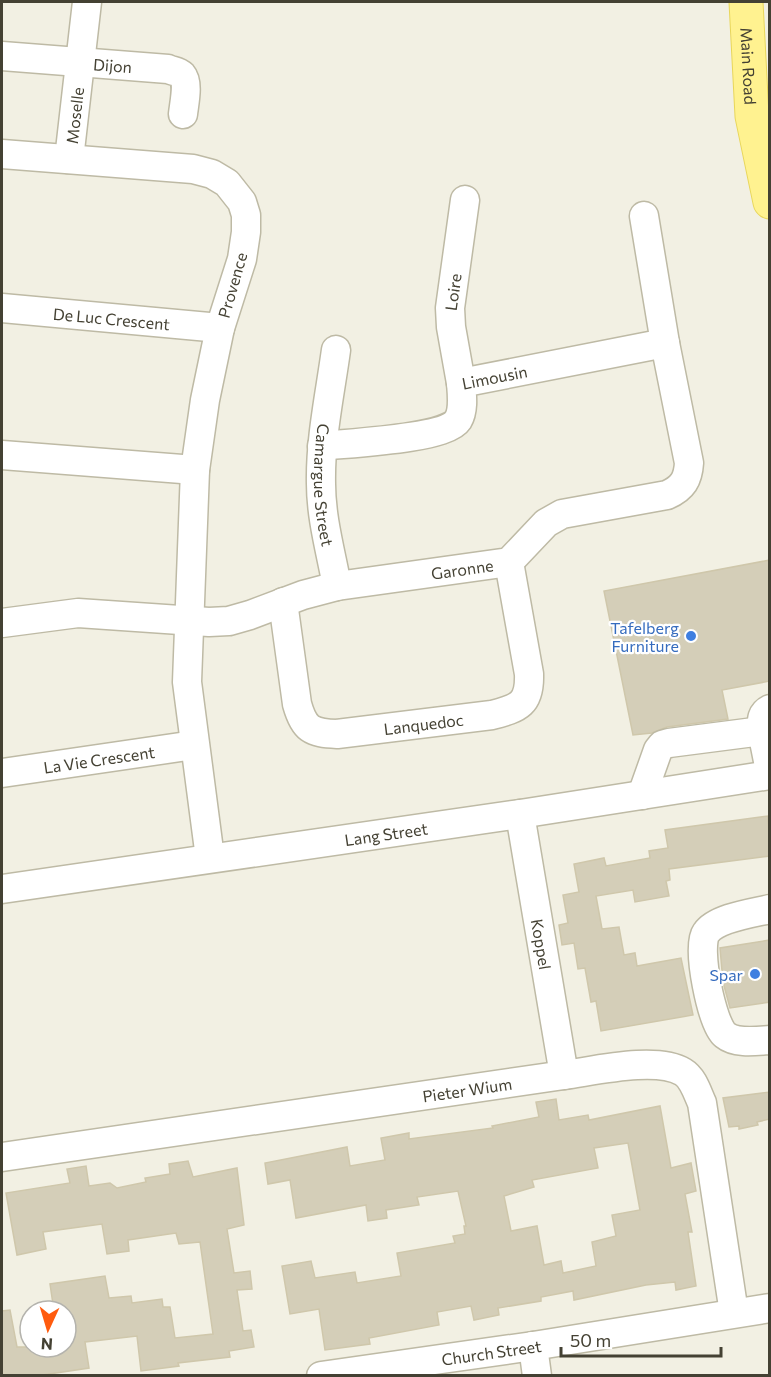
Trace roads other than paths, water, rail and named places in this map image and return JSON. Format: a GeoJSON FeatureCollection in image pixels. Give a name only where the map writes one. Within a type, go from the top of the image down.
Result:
{"type":"FeatureCollection","features":[{"type":"Feature","properties":{"kind":"main road","name":"Main Road"},"geometry":{"type":"LineString","coordinates":[[746,2],[752,117],[770,202]]}},
{"type":"Feature","properties":{"kind":"street","name":"Moselle"},"geometry":{"type":"LineString","coordinates":[[69,159],[87,2]]}},
{"type":"Feature","properties":{"kind":"street","name":"Dijon"},"geometry":{"type":"LineString","coordinates":[[2,56],[168,69],[181,74],[184,80],[183,114]]}},
{"type":"Feature","properties":{"kind":"street","name":"Provence"},"geometry":{"type":"LineString","coordinates":[[2,154],[193,169],[212,174],[227,183],[242,202],[246,215],[242,259],[220,328],[205,400],[195,470],[194,541],[189,620]]}},
{"type":"Feature","properties":{"kind":"street","name":"Loire"},"geometry":{"type":"LineString","coordinates":[[461,384],[450,308],[465,200]]}},
{"type":"Feature","properties":{"kind":"street","name":"Garonne"},"geometry":{"type":"LineString","coordinates":[[189,620],[229,621],[337,586],[509,562],[546,523],[562,514],[667,495],[684,484],[688,475],[689,463],[665,343],[644,216]]}},
{"type":"Feature","properties":{"kind":"street","name":"De Luc Crescent"},"geometry":{"type":"LineString","coordinates":[[2,308],[220,328]]}},
{"type":"Feature","properties":{"kind":"street","name":"Limousin"},"geometry":{"type":"LineString","coordinates":[[322,446],[427,434],[450,427],[458,420],[461,411],[461,384],[665,343]]}},
{"type":"Feature","properties":{"kind":"street","name":"Camargue Street"},"geometry":{"type":"LineString","coordinates":[[336,350],[322,446],[322,497],[337,586]]}},
{"type":"Feature","properties":{"kind":"street"},"geometry":{"type":"LineString","coordinates":[[2,455],[195,470]]}},
{"type":"Feature","properties":{"kind":"street","name":"Lanquedoc"},"geometry":{"type":"LineString","coordinates":[[283,602],[297,704],[301,718],[308,728],[321,733],[337,734],[492,715],[513,710],[524,702],[530,689],[509,562]]}},
{"type":"Feature","properties":{"kind":"street"},"geometry":{"type":"LineString","coordinates":[[2,623],[78,613],[189,620],[187,682],[210,858]]}},
{"type":"Feature","properties":{"kind":"street"},"geometry":{"type":"LineString","coordinates":[[642,795],[655,756],[662,746],[766,720],[770,773]]}},
{"type":"Feature","properties":{"kind":"street","name":"La Vie Crescent"},"geometry":{"type":"LineString","coordinates":[[2,773],[194,745]]}},
{"type":"Feature","properties":{"kind":"street","name":"Lang Street"},"geometry":{"type":"LineString","coordinates":[[2,889],[520,814],[770,773]]}},
{"type":"Feature","properties":{"kind":"street","name":"Koppel"},"geometry":{"type":"LineString","coordinates":[[520,814],[564,1075]]}},
{"type":"Feature","properties":{"kind":"street"},"geometry":{"type":"LineString","coordinates":[[770,909],[720,922],[706,933],[702,949],[715,1017],[724,1034],[743,1041],[770,1040]]}},
{"type":"Feature","properties":{"kind":"street","name":"Pieter Wium"},"geometry":{"type":"LineString","coordinates":[[2,1156],[564,1075],[645,1064],[666,1065],[684,1072],[694,1084],[702,1103],[734,1313]]}},
{"type":"Feature","properties":{"kind":"street","name":"Church Street"},"geometry":{"type":"LineString","coordinates":[[321,1376],[533,1346],[770,1308]]}},
{"type":"Feature","properties":{"kind":"street"},"geometry":{"type":"LineString","coordinates":[[533,1346],[537,1376]]}},
{"type":"Feature","properties":{"kind":"place","name":"Tafelberg Furniture"},"geometry":{"type":"Point","coordinates":[691,636]}},
{"type":"Feature","properties":{"kind":"place","name":"Spar"},"geometry":{"type":"Point","coordinates":[755,974]}}]}
